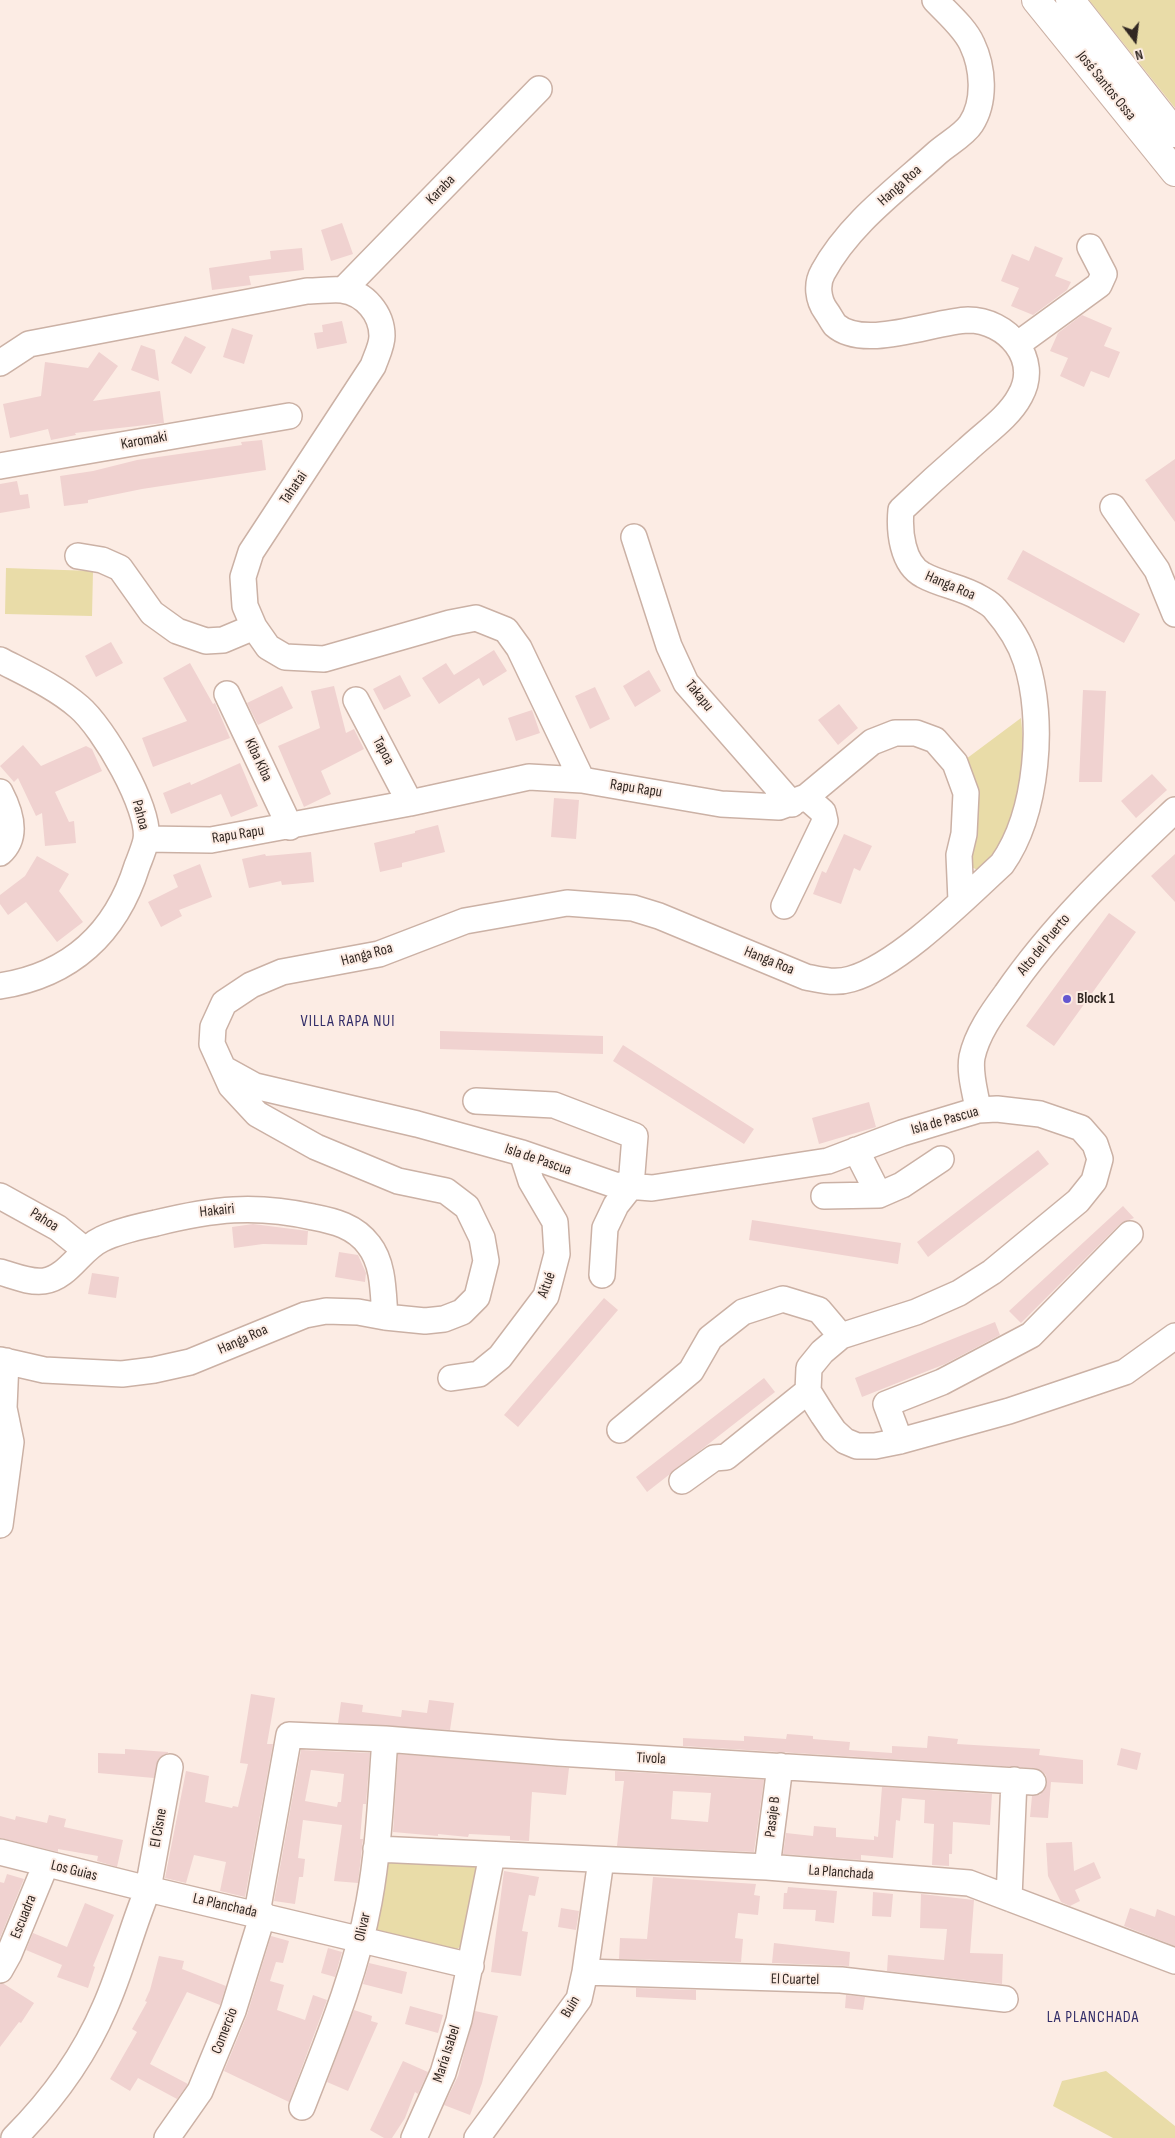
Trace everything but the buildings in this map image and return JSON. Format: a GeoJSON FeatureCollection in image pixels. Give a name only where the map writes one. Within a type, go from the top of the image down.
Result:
{"type":"FeatureCollection","features":[{"type":"Feature","properties":{"kind":"highway","name":"José Santos Ossa"},"geometry":{"type":"LineString","coordinates":[[1036,0],[1175,172]]}},
{"type":"Feature","properties":{"kind":"highway","name":"José Santos Ossa"},"geometry":{"type":"LineString","coordinates":[[1070,0],[1175,133]]}},
{"type":"Feature","properties":{"kind":"street","name":"Hanga Roa"},"geometry":{"type":"LineString","coordinates":[[3,1361],[44,1370],[122,1374],[154,1370],[190,1362],[305,1315],[326,1311],[425,1320],[444,1319],[462,1312],[477,1297],[486,1261],[482,1238],[467,1207],[446,1191],[398,1181],[316,1147],[257,1114],[231,1086],[226,1070],[212,1044],[214,1027],[224,1003],[251,985],[282,972],[378,954],[465,921],[567,903],[633,908],[659,916],[806,977],[830,982],[851,979],[877,967],[921,937],[1002,864],[1012,850],[1028,802],[1035,755],[1034,699],[1026,661],[1012,630],[994,607],[969,592],[922,575],[911,562],[903,547],[899,524],[901,510],[1005,414],[1020,396],[1027,374],[1022,350],[1010,334],[990,324],[969,320],[885,335],[854,334],[836,326],[822,307],[818,291],[820,278],[845,236],[971,124],[980,96],[982,80],[979,60],[971,42],[935,0]]}},
{"type":"Feature","properties":{"kind":"street","name":"Karaba"},"geometry":{"type":"LineString","coordinates":[[343,290],[539,89]]}},
{"type":"Feature","properties":{"kind":"street"},"geometry":{"type":"LineString","coordinates":[[1018,344],[1099,285],[1104,274],[1090,247]]}},
{"type":"Feature","properties":{"kind":"street","name":"Tahatai"},"geometry":{"type":"LineString","coordinates":[[0,363],[29,344],[307,291],[343,290],[360,295],[374,309],[380,323],[382,338],[373,366],[251,552],[243,578],[245,606],[254,627],[268,647],[286,656],[324,659],[450,623],[476,618],[491,623],[506,630],[519,648],[582,780]]}},
{"type":"Feature","properties":{"kind":"street","name":"Karomaki"},"geometry":{"type":"LineString","coordinates":[[0,466],[288,416]]}},
{"type":"Feature","properties":{"kind":"street"},"geometry":{"type":"LineString","coordinates":[[1114,506],[1157,570],[1175,614]]}},
{"type":"Feature","properties":{"kind":"street","name":"Takapu"},"geometry":{"type":"LineString","coordinates":[[634,537],[669,646],[686,683],[799,801],[823,812],[825,821],[784,906]]}},
{"type":"Feature","properties":{"kind":"street"},"geometry":{"type":"LineString","coordinates":[[78,556],[102,560],[120,568],[152,613],[177,631],[206,641],[223,640],[254,627]]}},
{"type":"Feature","properties":{"kind":"street","name":"Pahoa"},"geometry":{"type":"LineString","coordinates":[[0,660],[34,678],[80,707],[108,743],[126,774],[143,817],[146,839],[134,877],[121,906],[98,939],[84,952],[53,970],[15,984],[0,986]]}},
{"type":"Feature","properties":{"kind":"street","name":"Kiba Kiba"},"geometry":{"type":"LineString","coordinates":[[227,694],[290,827]]}},
{"type":"Feature","properties":{"kind":"street","name":"Tapoa"},"geometry":{"type":"LineString","coordinates":[[356,700],[410,803]]}},
{"type":"Feature","properties":{"kind":"street"},"geometry":{"type":"LineString","coordinates":[[799,801],[872,742],[895,733],[916,733],[935,740],[955,763],[966,793],[964,834],[960,855],[961,901]]}},
{"type":"Feature","properties":{"kind":"street","name":"Rapu Rapu"},"geometry":{"type":"LineString","coordinates":[[146,839],[211,840],[290,827],[529,777],[582,780],[721,804],[767,808],[799,801]]}},
{"type":"Feature","properties":{"kind":"street"},"geometry":{"type":"LineString","coordinates":[[0,792],[9,810],[12,831],[7,847],[0,853]]}},
{"type":"Feature","properties":{"kind":"street","name":"Alto del Puerto"},"geometry":{"type":"LineString","coordinates":[[978,1110],[972,1058],[991,1014],[1059,924],[1175,810]]}},
{"type":"Feature","properties":{"kind":"street","name":"Isla de Pascua"},"geometry":{"type":"LineString","coordinates":[[226,1070],[256,1086],[418,1124],[522,1153],[615,1185],[652,1188],[828,1161],[902,1133],[978,1110],[997,1108],[1040,1114],[1081,1128],[1095,1144],[1100,1159],[1094,1181],[1071,1207],[992,1272],[960,1293],[916,1312],[841,1336],[822,1352],[809,1368],[808,1391]]}},
{"type":"Feature","properties":{"kind":"street"},"geometry":{"type":"LineString","coordinates":[[476,1101],[554,1105],[636,1136],[631,1186],[616,1205],[605,1228],[602,1275]]}},
{"type":"Feature","properties":{"kind":"street"},"geometry":{"type":"LineString","coordinates":[[856,1150],[879,1194]]}},
{"type":"Feature","properties":{"kind":"street","name":"Aitué"},"geometry":{"type":"LineString","coordinates":[[451,1378],[479,1374],[500,1357],[546,1296],[556,1254],[555,1222],[531,1181],[522,1153]]}},
{"type":"Feature","properties":{"kind":"street"},"geometry":{"type":"LineString","coordinates":[[824,1196],[879,1194],[902,1185],[941,1158]]}},
{"type":"Feature","properties":{"kind":"street","name":"Pahoa"},"geometry":{"type":"LineString","coordinates":[[0,1196],[58,1228],[85,1250]]}},
{"type":"Feature","properties":{"kind":"street","name":"Hakairi"},"geometry":{"type":"LineString","coordinates":[[0,1272],[27,1280],[45,1281],[67,1269],[85,1250],[102,1239],[133,1228],[202,1211],[277,1209],[345,1225],[368,1244],[378,1260],[385,1317]]}},
{"type":"Feature","properties":{"kind":"street"},"geometry":{"type":"LineString","coordinates":[[900,1441],[886,1404],[942,1382],[1031,1335],[1130,1234]]}},
{"type":"Feature","properties":{"kind":"street"},"geometry":{"type":"LineString","coordinates":[[620,1430],[692,1371],[710,1338],[743,1312],[783,1299],[819,1310],[841,1336]]}},
{"type":"Feature","properties":{"kind":"street"},"geometry":{"type":"LineString","coordinates":[[682,1481],[714,1458],[726,1457],[808,1391],[834,1431],[845,1441],[857,1446],[875,1446],[1009,1411],[1125,1372],[1175,1336]]}},
{"type":"Feature","properties":{"kind":"street"},"geometry":{"type":"LineString","coordinates":[[0,1525],[11,1442],[4,1408],[3,1361]]}},
{"type":"Feature","properties":{"kind":"street","name":"Tivola"},"geometry":{"type":"LineString","coordinates":[[288,1735],[385,1739],[1023,1781],[1009,1898]]}},
{"type":"Feature","properties":{"kind":"street","name":"Comercio"},"geometry":{"type":"LineString","coordinates":[[174,2135],[200,2091],[233,2011],[260,1914],[288,1735]]}},
{"type":"Feature","properties":{"kind":"street","name":"Olivar"},"geometry":{"type":"LineString","coordinates":[[302,2107],[343,2002],[369,1901],[376,1848],[385,1739]]}},
{"type":"Feature","properties":{"kind":"street","name":"Pasaje B"},"geometry":{"type":"LineString","coordinates":[[767,1867],[780,1766]]}},
{"type":"Feature","properties":{"kind":"street","name":"El Cisne"},"geometry":{"type":"LineString","coordinates":[[148,1889],[170,1767]]}},
{"type":"Feature","properties":{"kind":"street","name":"La Planchada"},"geometry":{"type":"LineString","coordinates":[[376,1848],[767,1867],[969,1883],[1175,1960]]}},
{"type":"Feature","properties":{"kind":"street","name":"Los Guias"},"geometry":{"type":"LineString","coordinates":[[0,1852],[148,1889]]}},
{"type":"Feature","properties":{"kind":"street"},"geometry":{"type":"LineString","coordinates":[[471,1966],[492,1855]]}},
{"type":"Feature","properties":{"kind":"street","name":"Buin"},"geometry":{"type":"LineString","coordinates":[[480,2134],[579,1999],[585,1972],[601,1860]]}},
{"type":"Feature","properties":{"kind":"street","name":"Escuadra"},"geometry":{"type":"LineString","coordinates":[[0,1970],[9,1954],[46,1864]]}},
{"type":"Feature","properties":{"kind":"street"},"geometry":{"type":"LineString","coordinates":[[14,2138],[35,2117],[80,2056],[105,2007],[148,1889]]}},
{"type":"Feature","properties":{"kind":"street","name":"La Planchada"},"geometry":{"type":"LineString","coordinates":[[148,1889],[260,1914],[471,1966]]}},
{"type":"Feature","properties":{"kind":"street","name":"María Isabel"},"geometry":{"type":"LineString","coordinates":[[414,2138],[443,2072],[459,2020],[471,1966]]}},
{"type":"Feature","properties":{"kind":"street","name":"El Cuartel"},"geometry":{"type":"LineString","coordinates":[[585,1972],[841,1980],[1005,1999]]}},
{"type":"Feature","properties":{"kind":"shaded area"},"geometry":{"type":"Polygon","coordinates":[[[1089,0],[1175,0],[1175,108],[1089,0]]]}},
{"type":"Feature","properties":{"kind":"shaded area"},"geometry":{"type":"Polygon","coordinates":[[[6,568],[93,571],[92,616],[5,614],[6,568]]]}},
{"type":"Feature","properties":{"kind":"shaded area"},"geometry":{"type":"Polygon","coordinates":[[[1021,718],[1024,750],[1020,794],[1000,846],[979,871],[970,866],[977,831],[979,794],[966,759],[1021,718]]]}},
{"type":"Feature","properties":{"kind":"shaded area"},"geometry":{"type":"Polygon","coordinates":[[[389,1856],[479,1867],[465,1944],[450,1953],[374,1936],[389,1856]]]}},
{"type":"Feature","properties":{"kind":"shaded area"},"geometry":{"type":"Polygon","coordinates":[[[1106,2071],[1175,2126],[1175,2138],[1113,2138],[1053,2106],[1062,2081],[1106,2071]]]}},
{"type":"Feature","properties":{"kind":"place","name":"Block 1"},"geometry":{"type":"Point","coordinates":[1067,999]}},
{"type":"Feature","properties":{"kind":"district","name":"VILLA RAPA NUI"},"geometry":{"type":"Point","coordinates":[348,1022]}},
{"type":"Feature","properties":{"kind":"district","name":"LA PLANCHADA"},"geometry":{"type":"Point","coordinates":[1093,2018]}}]}
